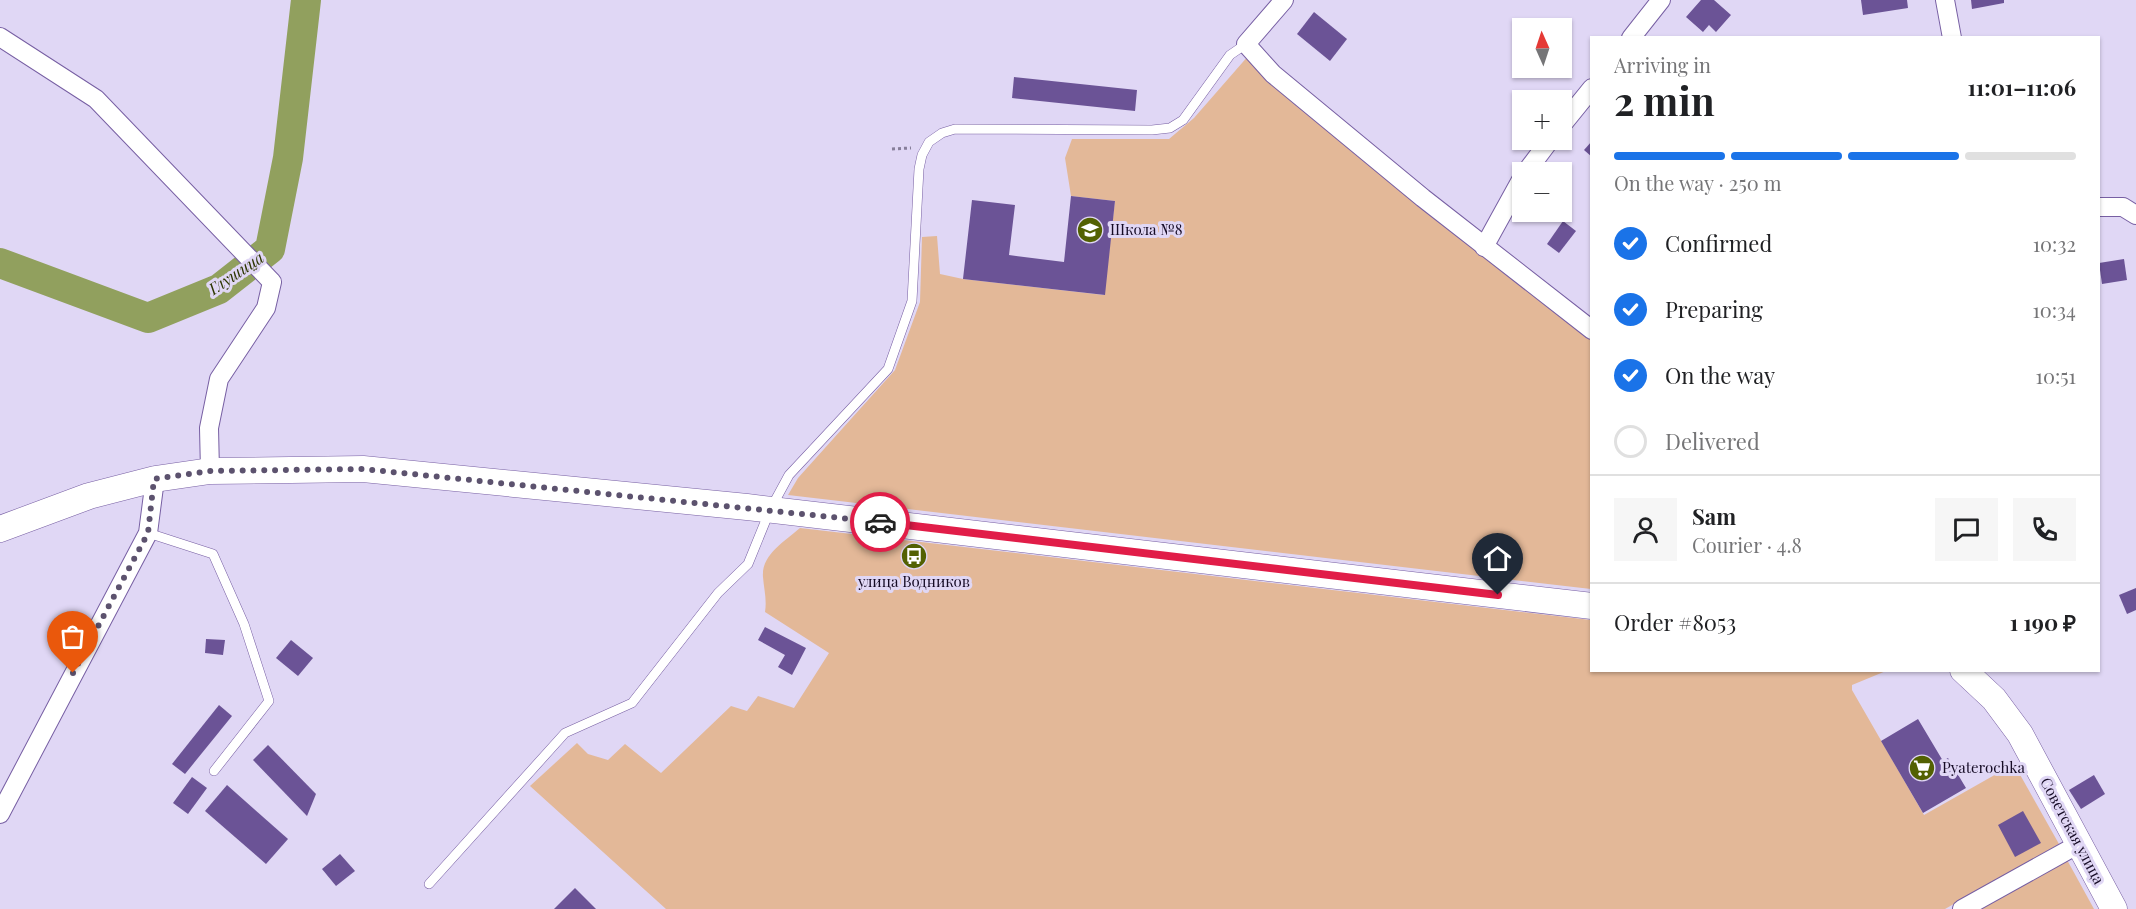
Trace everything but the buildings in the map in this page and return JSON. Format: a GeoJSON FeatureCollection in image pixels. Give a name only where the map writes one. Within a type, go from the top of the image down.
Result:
{"type":"FeatureCollection","features":[{"type":"Feature","properties":{"kind":"main road"},"geometry":{"type":"LineString","coordinates":[[0,529],[89,495],[154,479],[210,471],[363,469],[770,510],[1590,606]]}},
{"type":"Feature","properties":{"kind":"main road","name":"Советская улица"},"geometry":{"type":"LineString","coordinates":[[1972,673],[2020,734],[2114,909]]}},
{"type":"Feature","properties":{"kind":"street"},"geometry":{"type":"LineString","coordinates":[[1284,0],[1246,44],[1273,74],[1484,247],[1590,328]]}},
{"type":"Feature","properties":{"kind":"street"},"geometry":{"type":"LineString","coordinates":[[1633,36],[1661,0]]}},
{"type":"Feature","properties":{"kind":"street"},"geometry":{"type":"LineString","coordinates":[[1945,0],[1952,36]]}},
{"type":"Feature","properties":{"kind":"street"},"geometry":{"type":"LineString","coordinates":[[0,37],[96,99],[272,282],[266,308],[219,378],[209,428],[210,471]]}},
{"type":"Feature","properties":{"kind":"street"},"geometry":{"type":"LineString","coordinates":[[1572,113],[1590,90]]}},
{"type":"Feature","properties":{"kind":"street"},"geometry":{"type":"LineString","coordinates":[[1484,247],[1512,196]]}},
{"type":"Feature","properties":{"kind":"street"},"geometry":{"type":"LineString","coordinates":[[2100,207],[2123,207],[2136,215]]}},
{"type":"Feature","properties":{"kind":"street"},"geometry":{"type":"LineString","coordinates":[[0,814],[148,533],[154,479]]}},
{"type":"Feature","properties":{"kind":"street"},"geometry":{"type":"LineString","coordinates":[[1962,909],[2079,844]]}},
{"type":"Feature","properties":{"kind":"lane"},"geometry":{"type":"LineString","coordinates":[[429,884],[565,733],[632,703],[718,593],[748,564],[770,510],[789,475],[888,369],[912,301],[919,169],[926,148],[942,133],[955,129],[1152,130],[1170,128],[1183,120],[1230,55],[1246,44]]}},
{"type":"Feature","properties":{"kind":"lane"},"geometry":{"type":"LineString","coordinates":[[148,533],[213,554],[244,624],[268,701],[214,771]]}},
{"type":"Feature","properties":{"kind":"path"},"geometry":{"type":"LineString","coordinates":[[892,148],[926,148]]}},
{"type":"Feature","properties":{"kind":"shaded area"},"geometry":{"type":"Polygon","coordinates":[[[1249,55],[1481,252],[1590,338],[1590,589],[788,495],[798,478],[895,370],[920,302],[922,237],[937,236],[940,274],[963,279],[1104,295],[1115,201],[1071,196],[1065,158],[1072,139],[1169,139],[1194,118],[1249,55]]]}},
{"type":"Feature","properties":{"kind":"shaded area"},"geometry":{"type":"Polygon","coordinates":[[[800,528],[1590,620],[1590,672],[1884,672],[1852,685],[1852,690],[1924,815],[2014,764],[2059,844],[1945,909],[666,909],[530,786],[577,743],[588,754],[608,760],[625,744],[661,773],[731,706],[747,711],[758,696],[794,708],[829,653],[765,612],[763,569],[770,555],[800,528]]]}},
{"type":"Feature","properties":{"kind":"shaded area"},"geometry":{"type":"Polygon","coordinates":[[[2066,858],[2094,909],[1976,909],[2066,858]]]}},
{"type":"Feature","properties":{"kind":"waterway","name":"Глушица"},"geometry":{"type":"LineString","coordinates":[[0,263],[148,318],[219,289],[270,249],[288,158],[306,0]]}},
{"type":"Feature","properties":{"kind":"way so far"},"geometry":{"type":"LineString","coordinates":[[73,673],[148,533],[154,479],[210,471],[334,467],[880,522]]}},
{"type":"Feature","properties":{"kind":"place","name":"Школа №8"},"geometry":{"type":"Point","coordinates":[1090,230]}},
{"type":"Feature","properties":{"kind":"place","name":"улица Водников"},"geometry":{"type":"Point","coordinates":[914,556]}},
{"type":"Feature","properties":{"kind":"place","name":"Pyaterochka"},"geometry":{"type":"Point","coordinates":[1922,768]}},
{"type":"Feature","properties":{"kind":"route"},"geometry":{"type":"LineString","coordinates":[[880,522],[1498,595]]}}]}
